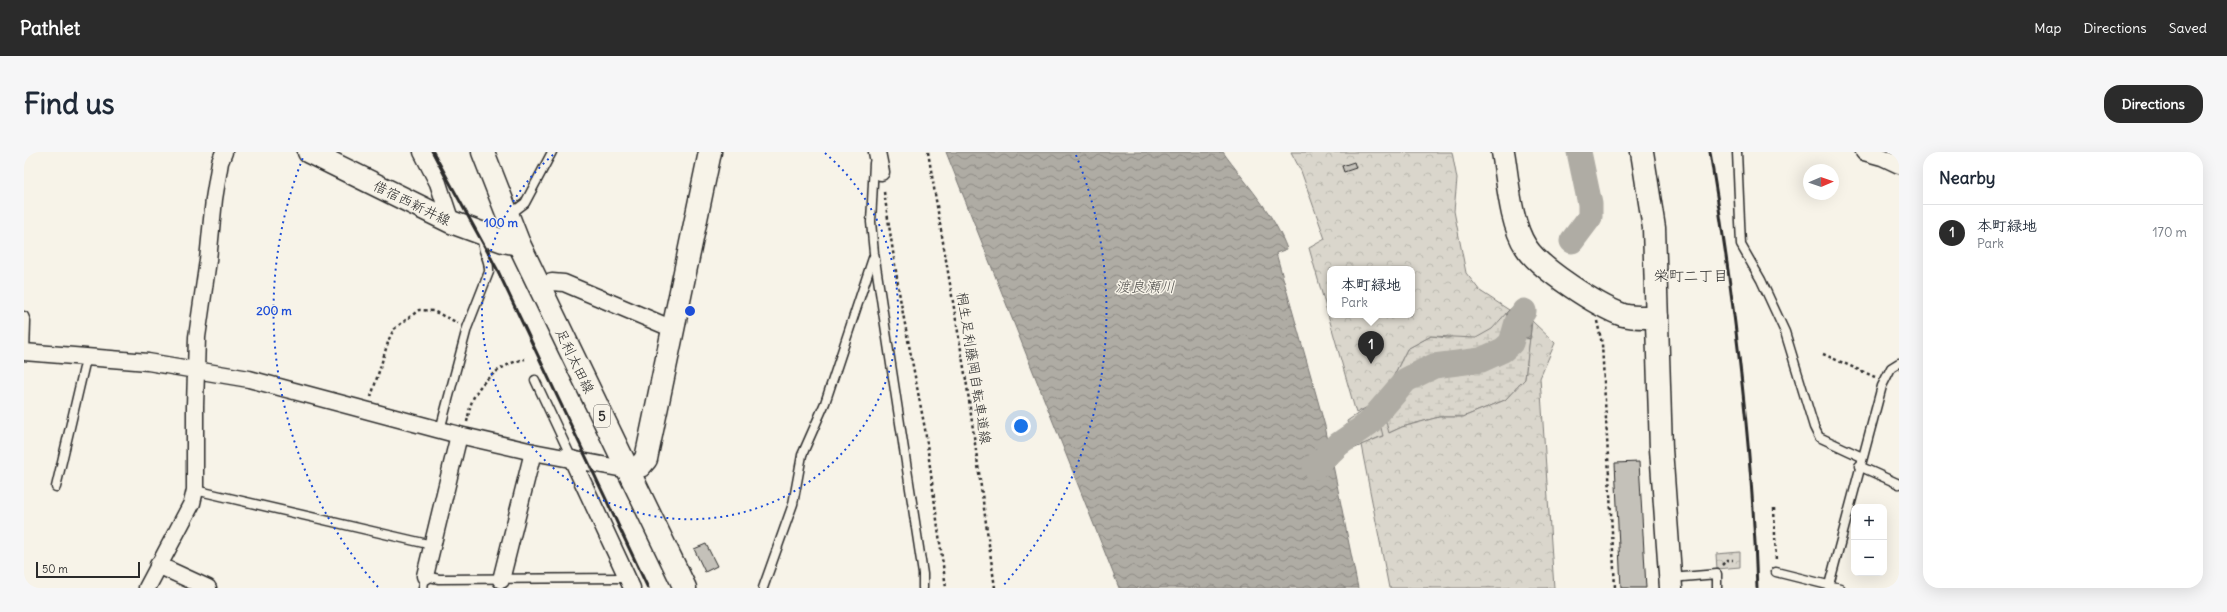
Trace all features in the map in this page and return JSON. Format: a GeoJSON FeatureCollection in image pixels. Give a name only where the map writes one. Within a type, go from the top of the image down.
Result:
{"type":"FeatureCollection","features":[{"type":"Feature","properties":{"kind":"street"},"geometry":{"type":"LineString","coordinates":[[147,588],[192,503],[195,490],[197,337],[208,260],[214,199],[220,162],[224,152]]}},
{"type":"Feature","properties":{"kind":"street","name":"借宿西新井線"},"geometry":{"type":"LineString","coordinates":[[309,152],[451,222],[502,241],[519,244]]}},
{"type":"Feature","properties":{"kind":"street"},"geometry":{"type":"LineString","coordinates":[[422,152],[438,183],[451,222]]}},
{"type":"Feature","properties":{"kind":"street","name":"足利太田線"},"geometry":{"type":"LineString","coordinates":[[483,152],[519,244],[685,588]]}},
{"type":"Feature","properties":{"kind":"street"},"geometry":{"type":"LineString","coordinates":[[24,352],[86,359],[148,362],[249,379],[459,435],[533,452],[629,470],[640,466],[646,459],[710,152]]}},
{"type":"Feature","properties":{"kind":"street"},"geometry":{"type":"LineString","coordinates":[[875,152],[881,172]]}},
{"type":"Feature","properties":{"kind":"street"},"geometry":{"type":"LineString","coordinates":[[1503,152],[1517,226],[1526,247],[1534,257],[1551,272],[1610,309],[1634,317],[1657,317]]}},
{"type":"Feature","properties":{"kind":"street"},"geometry":{"type":"LineString","coordinates":[[1642,152],[1654,228],[1661,449],[1670,583]]}},
{"type":"Feature","properties":{"kind":"street"},"geometry":{"type":"LineString","coordinates":[[1864,152],[1882,157],[1899,165]]}},
{"type":"Feature","properties":{"kind":"street"},"geometry":{"type":"LineString","coordinates":[[539,286],[552,282],[564,283],[673,329]]}},
{"type":"Feature","properties":{"kind":"street"},"geometry":{"type":"LineString","coordinates":[[424,582],[459,435]]}},
{"type":"Feature","properties":{"kind":"street"},"geometry":{"type":"LineString","coordinates":[[501,580],[533,452]]}},
{"type":"Feature","properties":{"kind":"street"},"geometry":{"type":"LineString","coordinates":[[572,459],[630,583]]}},
{"type":"Feature","properties":{"kind":"street"},"geometry":{"type":"LineString","coordinates":[[158,565],[208,588]]}},
{"type":"Feature","properties":{"kind":"lane"},"geometry":{"type":"LineString","coordinates":[[507,216],[525,203],[552,152]]}},
{"type":"Feature","properties":{"kind":"lane"},"geometry":{"type":"LineString","coordinates":[[875,152],[872,222],[874,253],[923,574],[923,588]]}},
{"type":"Feature","properties":{"kind":"lane"},"geometry":{"type":"LineString","coordinates":[[1737,152],[1741,245],[1761,280],[1785,332],[1814,427],[1819,437],[1862,457]]}},
{"type":"Feature","properties":{"kind":"lane"},"geometry":{"type":"LineString","coordinates":[[440,430],[467,328],[490,272],[490,264],[481,245],[484,235]]}},
{"type":"Feature","properties":{"kind":"lane"},"geometry":{"type":"LineString","coordinates":[[763,588],[793,504],[798,484],[802,455],[825,403],[870,272],[874,253]]}},
{"type":"Feature","properties":{"kind":"lane"},"geometry":{"type":"LineString","coordinates":[[24,316],[26,321],[24,352]]}},
{"type":"Feature","properties":{"kind":"lane"},"geometry":{"type":"LineString","coordinates":[[56,487],[86,359]]}},
{"type":"Feature","properties":{"kind":"lane"},"geometry":{"type":"LineString","coordinates":[[1828,585],[1859,466],[1884,382],[1891,368],[1899,362]]}},
{"type":"Feature","properties":{"kind":"lane"},"geometry":{"type":"LineString","coordinates":[[535,380],[572,459]]}},
{"type":"Feature","properties":{"kind":"lane"},"geometry":{"type":"LineString","coordinates":[[1859,466],[1899,484]]}},
{"type":"Feature","properties":{"kind":"lane"},"geometry":{"type":"LineString","coordinates":[[195,490],[432,545]]}},
{"type":"Feature","properties":{"kind":"lane"},"geometry":{"type":"LineString","coordinates":[[1776,572],[1840,588]]}},
{"type":"Feature","properties":{"kind":"lane"},"geometry":{"type":"LineString","coordinates":[[1670,583],[1717,574],[1717,588]]}},
{"type":"Feature","properties":{"kind":"lane"},"geometry":{"type":"LineString","coordinates":[[424,582],[440,579],[630,583]]}},
{"type":"Feature","properties":{"kind":"path","name":"桐生足利藤岡自転車道線"},"geometry":{"type":"LineString","coordinates":[[928,152],[968,393],[995,588]]}},
{"type":"Feature","properties":{"kind":"path"},"geometry":{"type":"LineString","coordinates":[[881,172],[900,298],[925,429],[946,588]]}},
{"type":"Feature","properties":{"kind":"path"},"geometry":{"type":"LineString","coordinates":[[367,410],[389,339],[394,329],[418,310],[433,312],[467,328]]}},
{"type":"Feature","properties":{"kind":"path"},"geometry":{"type":"LineString","coordinates":[[1596,317],[1602,344],[1614,588]]}},
{"type":"Feature","properties":{"kind":"path"},"geometry":{"type":"LineString","coordinates":[[1822,354],[1884,382]]}},
{"type":"Feature","properties":{"kind":"path"},"geometry":{"type":"LineString","coordinates":[[459,435],[466,425],[476,393],[486,381],[508,364],[525,359]]}},
{"type":"Feature","properties":{"kind":"path"},"geometry":{"type":"LineString","coordinates":[[1774,508],[1776,572]]}},
{"type":"Feature","properties":{"kind":"green space"},"geometry":{"type":"Polygon","coordinates":[[[1291,152],[1452,152],[1457,179],[1454,211],[1466,273],[1480,291],[1509,310],[1492,329],[1476,338],[1431,336],[1407,349],[1386,395],[1380,400],[1389,433],[1402,427],[1439,417],[1463,417],[1505,400],[1525,379],[1532,321],[1555,343],[1540,378],[1554,588],[1389,588],[1361,445],[1383,436],[1375,403],[1356,413],[1329,318],[1415,318],[1415,266],[1327,266],[1327,311],[1309,248],[1325,239],[1301,171],[1291,152]]]}},
{"type":"Feature","properties":{"kind":"green space"},"geometry":{"type":"Polygon","coordinates":[[[1506,313],[1510,333],[1530,339],[1525,379],[1505,400],[1463,417],[1439,417],[1402,427],[1353,449],[1347,421],[1386,395],[1407,349],[1431,336],[1448,338],[1506,313]]]}},
{"type":"Feature","properties":{"kind":"green space"},"geometry":{"type":"Polygon","coordinates":[[[1740,552],[1740,567],[1717,569],[1716,554],[1740,552]]]}},
{"type":"Feature","properties":{"kind":"water","name":"渡良瀬川"},"geometry":{"type":"Polygon","coordinates":[[[946,152],[1223,152],[1275,223],[1287,249],[1276,253],[1325,426],[1358,588],[1119,588],[946,152]]]}},
{"type":"Feature","properties":{"kind":"water"},"geometry":{"type":"Polygon","coordinates":[[[1516,304],[1530,319],[1530,339],[1510,333],[1506,313],[1516,304]]]}},
{"type":"Feature","properties":{"kind":"building"},"geometry":{"type":"Polygon","coordinates":[[[1354,162],[1356,168],[1344,172],[1342,166],[1354,162]]]}},
{"type":"Feature","properties":{"kind":"building"},"geometry":{"type":"Polygon","coordinates":[[[1639,462],[1646,588],[1621,588],[1615,463],[1639,462]]]}},
{"type":"Feature","properties":{"kind":"building"},"geometry":{"type":"Polygon","coordinates":[[[706,544],[717,566],[705,572],[694,549],[706,544]]]}},
{"type":"Feature","properties":{"kind":"waterway"},"geometry":{"type":"LineString","coordinates":[[1572,241],[1590,217],[1590,204],[1579,152]]}},
{"type":"Feature","properties":{"kind":"waterway"},"geometry":{"type":"LineString","coordinates":[[1315,467],[1339,444],[1368,424],[1406,380],[1434,366],[1481,360],[1503,350],[1511,343],[1517,322],[1524,311]]}},
{"type":"Feature","properties":{"kind":"railway"},"geometry":{"type":"LineString","coordinates":[[433,152],[497,269],[648,588]]}},
{"type":"Feature","properties":{"kind":"railway"},"geometry":{"type":"LineString","coordinates":[[1710,152],[1727,261],[1741,369],[1751,478],[1757,588]]}},
{"type":"Feature","properties":{"kind":"place","name":"本町緑地"},"geometry":{"type":"Point","coordinates":[1371,364]}},
{"type":"Feature","properties":{"kind":"district","name":"栄町二丁目"},"geometry":{"type":"Point","coordinates":[1691,276]}}]}
